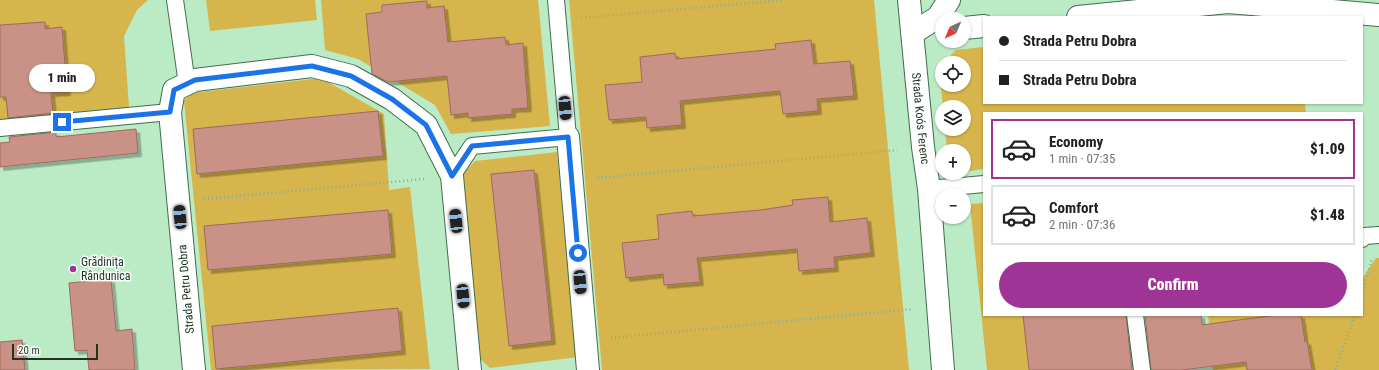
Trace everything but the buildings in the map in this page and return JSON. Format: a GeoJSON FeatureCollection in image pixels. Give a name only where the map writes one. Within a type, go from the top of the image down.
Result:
{"type":"FeatureCollection","features":[{"type":"Feature","properties":{"kind":"street","name":"Strada Koós Ferenc"},"geometry":{"type":"LineString","coordinates":[[909,0],[923,147],[929,189],[943,370]]}},
{"type":"Feature","properties":{"kind":"street"},"geometry":{"type":"LineString","coordinates":[[913,33],[938,17],[949,0]]}},
{"type":"Feature","properties":{"kind":"street"},"geometry":{"type":"LineString","coordinates":[[1088,16],[1228,2],[1379,15]]}},
{"type":"Feature","properties":{"kind":"street"},"geometry":{"type":"LineString","coordinates":[[971,27],[983,26]]}},
{"type":"Feature","properties":{"kind":"street"},"geometry":{"type":"LineString","coordinates":[[913,33],[935,31]]}},
{"type":"Feature","properties":{"kind":"street","name":"Strada Petru Dobra"},"geometry":{"type":"LineString","coordinates":[[194,370],[170,112],[174,90],[195,80],[312,66],[351,76],[392,99],[426,125],[452,176],[470,370]]}},
{"type":"Feature","properties":{"kind":"street"},"geometry":{"type":"LineString","coordinates":[[568,137],[588,370]]}},
{"type":"Feature","properties":{"kind":"lane"},"geometry":{"type":"LineString","coordinates":[[175,0],[187,84]]}},
{"type":"Feature","properties":{"kind":"lane"},"geometry":{"type":"LineString","coordinates":[[452,176],[472,146],[568,137],[556,0]]}},
{"type":"Feature","properties":{"kind":"lane"},"geometry":{"type":"LineString","coordinates":[[0,128],[170,112]]}},
{"type":"Feature","properties":{"kind":"lane"},"geometry":{"type":"LineString","coordinates":[[929,189],[983,184]]}},
{"type":"Feature","properties":{"kind":"lane"},"geometry":{"type":"LineString","coordinates":[[1363,238],[1364,236],[1379,235]]}},
{"type":"Feature","properties":{"kind":"lane"},"geometry":{"type":"LineString","coordinates":[[1135,316],[1142,370]]}},
{"type":"Feature","properties":{"kind":"path"},"geometry":{"type":"LineString","coordinates":[[558,20],[784,0]]}},
{"type":"Feature","properties":{"kind":"path"},"geometry":{"type":"LineString","coordinates":[[572,180],[904,149]]}},
{"type":"Feature","properties":{"kind":"path"},"geometry":{"type":"LineString","coordinates":[[201,200],[425,179]]}},
{"type":"Feature","properties":{"kind":"path"},"geometry":{"type":"LineString","coordinates":[[1363,289],[1379,235]]}},
{"type":"Feature","properties":{"kind":"path"},"geometry":{"type":"LineString","coordinates":[[585,341],[914,309]]}},
{"type":"Feature","properties":{"kind":"path"},"geometry":{"type":"LineString","coordinates":[[1335,370],[1355,316]]}},
{"type":"Feature","properties":{"kind":"shaded area"},"geometry":{"type":"Polygon","coordinates":[[[0,0],[148,0],[137,10],[124,36],[129,107],[0,121],[0,0]]]}},
{"type":"Feature","properties":{"kind":"shaded area"},"geometry":{"type":"Polygon","coordinates":[[[206,0],[315,0],[317,20],[210,31],[206,0]]]}},
{"type":"Feature","properties":{"kind":"shaded area"},"geometry":{"type":"Polygon","coordinates":[[[321,0],[538,0],[550,126],[451,134],[435,105],[358,59],[325,50],[321,0]]]}},
{"type":"Feature","properties":{"kind":"shaded area"},"geometry":{"type":"Polygon","coordinates":[[[569,0],[874,0],[909,370],[602,370],[569,0]]]}},
{"type":"Feature","properties":{"kind":"shaded area"},"geometry":{"type":"Polygon","coordinates":[[[983,47],[983,104],[1305,104],[1306,112],[983,112],[983,169],[971,171],[971,144],[946,144],[946,136],[971,136],[971,100],[942,100],[942,92],[971,92],[971,56],[950,56],[956,50],[983,47]]]}},
{"type":"Feature","properties":{"kind":"shaded area"},"geometry":{"type":"Polygon","coordinates":[[[321,78],[384,114],[389,190],[410,187],[430,369],[211,370],[184,101],[191,93],[321,78]]]}},
{"type":"Feature","properties":{"kind":"shaded area"},"geometry":{"type":"Polygon","coordinates":[[[557,152],[578,357],[490,368],[477,356],[458,179],[475,161],[557,152]]]}},
{"type":"Feature","properties":{"kind":"shaded area"},"geometry":{"type":"Polygon","coordinates":[[[983,203],[983,316],[1101,316],[1108,370],[987,370],[971,214],[971,204],[983,203]]]}},
{"type":"Feature","properties":{"kind":"shaded area"},"geometry":{"type":"Polygon","coordinates":[[[1376,258],[1379,258],[1379,370],[1213,370],[1208,316],[1363,316],[1363,278],[1376,258]]]}},
{"type":"Feature","properties":{"kind":"place","name":"Grădinița Rândunica"},"geometry":{"type":"Point","coordinates":[73,269]}},
{"type":"Feature","properties":{"kind":"route"},"geometry":{"type":"LineString","coordinates":[[62,122],[170,112],[174,90],[195,80],[312,66],[351,76],[392,99],[426,125],[452,176],[472,146],[568,137],[578,253]]}}]}
